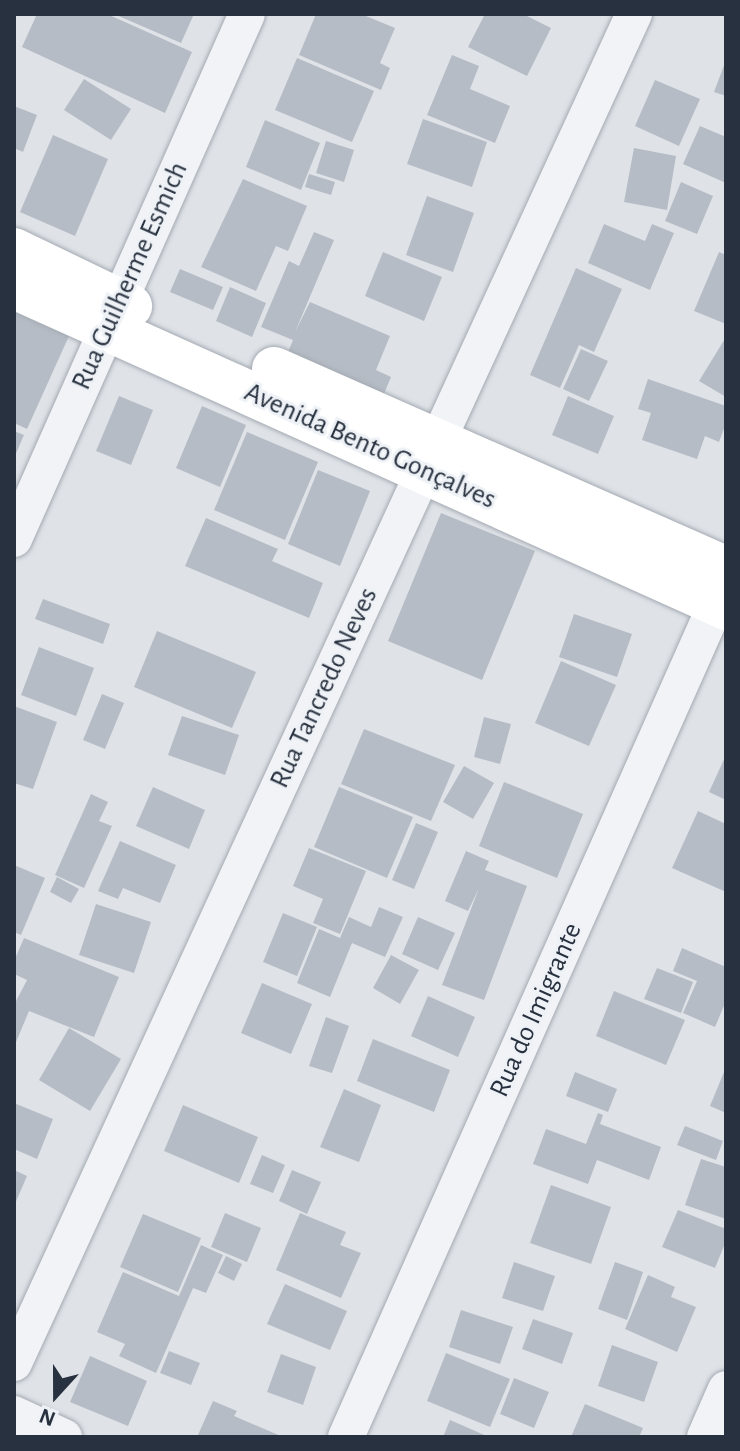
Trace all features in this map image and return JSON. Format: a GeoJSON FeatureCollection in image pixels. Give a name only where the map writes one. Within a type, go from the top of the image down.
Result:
{"type":"FeatureCollection","features":[{"type":"Feature","properties":{"kind":"main road","name":"Avenida Bento Gonçalves"},"geometry":{"type":"LineString","coordinates":[[14,250],[112,314]]}},
{"type":"Feature","properties":{"kind":"main road","name":"Avenida Bento Gonçalves"},"geometry":{"type":"LineString","coordinates":[[14,287],[112,314],[724,590]]}},
{"type":"Feature","properties":{"kind":"street","name":"Rua Guilherme Esmich"},"geometry":{"type":"LineString","coordinates":[[14,539],[247,14]]}},
{"type":"Feature","properties":{"kind":"street","name":"Rua Tancredo Neves"},"geometry":{"type":"LineString","coordinates":[[14,1363],[634,14]]}},
{"type":"Feature","properties":{"kind":"street","name":"Rua do Imigrante"},"geometry":{"type":"LineString","coordinates":[[346,1437],[724,590]]}},
{"type":"Feature","properties":{"kind":"street"},"geometry":{"type":"LineString","coordinates":[[705,1437],[726,1389]]}},
{"type":"Feature","properties":{"kind":"street"},"geometry":{"type":"LineString","coordinates":[[14,1414],[64,1437]]}},
{"type":"Feature","properties":{"kind":"building"},"geometry":{"type":"Polygon","coordinates":[[[37,14],[107,14],[192,52],[165,113],[22,47],[37,14]]]}},
{"type":"Feature","properties":{"kind":"building"},"geometry":{"type":"Polygon","coordinates":[[[114,14],[194,14],[181,43],[114,14]]]}},
{"type":"Feature","properties":{"kind":"building"},"geometry":{"type":"Polygon","coordinates":[[[316,14],[361,14],[395,28],[380,63],[390,68],[381,90],[299,55],[316,14]]]}},
{"type":"Feature","properties":{"kind":"building"},"geometry":{"type":"Polygon","coordinates":[[[485,14],[523,14],[551,28],[527,76],[468,47],[485,14]]]}},
{"type":"Feature","properties":{"kind":"building"},"geometry":{"type":"Polygon","coordinates":[[[452,55],[479,66],[470,89],[510,106],[495,143],[427,115],[452,55]]]}},
{"type":"Feature","properties":{"kind":"building"},"geometry":{"type":"Polygon","coordinates":[[[297,58],[374,91],[352,142],[275,110],[297,58]]]}},
{"type":"Feature","properties":{"kind":"building"},"geometry":{"type":"Polygon","coordinates":[[[726,60],[726,96],[714,92],[726,60]]]}},
{"type":"Feature","properties":{"kind":"building"},"geometry":{"type":"Polygon","coordinates":[[[84,79],[131,109],[111,140],[64,110],[84,79]]]}},
{"type":"Feature","properties":{"kind":"building"},"geometry":{"type":"Polygon","coordinates":[[[655,80],[700,99],[679,146],[635,126],[655,80]]]}},
{"type":"Feature","properties":{"kind":"building"},"geometry":{"type":"Polygon","coordinates":[[[14,106],[37,115],[23,152],[14,148],[14,106]]]}},
{"type":"Feature","properties":{"kind":"building"},"geometry":{"type":"Polygon","coordinates":[[[423,119],[487,142],[472,187],[407,164],[423,119]]]}},
{"type":"Feature","properties":{"kind":"building"},"geometry":{"type":"Polygon","coordinates":[[[265,120],[320,143],[301,190],[246,167],[265,120]]]}},
{"type":"Feature","properties":{"kind":"building"},"geometry":{"type":"Polygon","coordinates":[[[700,126],[726,137],[726,183],[683,164],[700,126]]]}},
{"type":"Feature","properties":{"kind":"building"},"geometry":{"type":"Polygon","coordinates":[[[53,135],[108,159],[75,236],[20,212],[53,135]]]}},
{"type":"Feature","properties":{"kind":"building"},"geometry":{"type":"Polygon","coordinates":[[[326,141],[354,150],[344,182],[316,173],[326,141]]]}},
{"type":"Feature","properties":{"kind":"building"},"geometry":{"type":"Polygon","coordinates":[[[634,148],[676,156],[667,210],[624,202],[634,148]]]}},
{"type":"Feature","properties":{"kind":"building"},"geometry":{"type":"Polygon","coordinates":[[[309,174],[335,182],[331,195],[305,187],[309,174]]]}},
{"type":"Feature","properties":{"kind":"building"},"geometry":{"type":"Polygon","coordinates":[[[243,179],[307,206],[288,251],[276,246],[256,291],[201,267],[243,179]]]}},
{"type":"Feature","properties":{"kind":"building"},"geometry":{"type":"Polygon","coordinates":[[[681,182],[713,196],[697,234],[665,221],[681,182]]]}},
{"type":"Feature","properties":{"kind":"building"},"geometry":{"type":"Polygon","coordinates":[[[427,196],[474,213],[453,272],[406,255],[427,196]]]}},
{"type":"Feature","properties":{"kind":"building"},"geometry":{"type":"Polygon","coordinates":[[[604,224],[645,241],[652,224],[674,233],[650,290],[588,263],[604,224]]]}},
{"type":"Feature","properties":{"kind":"building"},"geometry":{"type":"Polygon","coordinates":[[[314,232],[334,240],[295,332],[310,302],[390,336],[376,370],[391,377],[378,408],[282,367],[293,340],[261,327],[289,261],[299,266],[314,232]]]}},
{"type":"Feature","properties":{"kind":"building"},"geometry":{"type":"Polygon","coordinates":[[[383,252],[442,277],[424,321],[365,296],[383,252]]]}},
{"type":"Feature","properties":{"kind":"building"},"geometry":{"type":"Polygon","coordinates":[[[719,252],[726,255],[726,324],[694,311],[719,252]]]}},
{"type":"Feature","properties":{"kind":"building"},"geometry":{"type":"Polygon","coordinates":[[[576,268],[622,289],[594,352],[579,345],[560,388],[530,375],[576,268]]]}},
{"type":"Feature","properties":{"kind":"building"},"geometry":{"type":"Polygon","coordinates":[[[180,269],[223,287],[213,310],[170,292],[180,269]]]}},
{"type":"Feature","properties":{"kind":"building"},"geometry":{"type":"Polygon","coordinates":[[[230,287],[266,303],[252,337],[216,321],[230,287]]]}},
{"type":"Feature","properties":{"kind":"building"},"geometry":{"type":"Polygon","coordinates":[[[14,312],[69,336],[27,429],[14,423],[14,312]]]}},
{"type":"Feature","properties":{"kind":"building"},"geometry":{"type":"Polygon","coordinates":[[[726,337],[726,397],[699,381],[726,337]]]}},
{"type":"Feature","properties":{"kind":"building"},"geometry":{"type":"Polygon","coordinates":[[[581,349],[608,361],[589,401],[563,389],[581,349]]]}},
{"type":"Feature","properties":{"kind":"building"},"geometry":{"type":"Polygon","coordinates":[[[648,379],[726,406],[726,423],[719,442],[705,436],[697,459],[642,440],[651,413],[638,409],[648,379]]]}},
{"type":"Feature","properties":{"kind":"building"},"geometry":{"type":"Polygon","coordinates":[[[119,396],[153,410],[131,465],[96,451],[119,396]]]}},
{"type":"Feature","properties":{"kind":"building"},"geometry":{"type":"Polygon","coordinates":[[[568,396],[614,416],[598,454],[552,435],[568,396]]]}},
{"type":"Feature","properties":{"kind":"building"},"geometry":{"type":"Polygon","coordinates":[[[202,406],[246,425],[220,487],[176,468],[202,406]]]}},
{"type":"Feature","properties":{"kind":"building"},"geometry":{"type":"Polygon","coordinates":[[[14,431],[24,435],[14,458],[14,431]]]}},
{"type":"Feature","properties":{"kind":"building"},"geometry":{"type":"Polygon","coordinates":[[[247,432],[318,462],[285,540],[214,510],[247,432]]]}},
{"type":"Feature","properties":{"kind":"building"},"geometry":{"type":"Polygon","coordinates":[[[318,470],[370,491],[340,566],[288,544],[318,470]]]}},
{"type":"Feature","properties":{"kind":"building"},"geometry":{"type":"Polygon","coordinates":[[[441,513],[535,551],[482,680],[388,641],[441,513]]]}},
{"type":"Feature","properties":{"kind":"building"},"geometry":{"type":"Polygon","coordinates":[[[206,518],[278,549],[272,561],[323,583],[309,618],[185,566],[206,518]]]}},
{"type":"Feature","properties":{"kind":"building"},"geometry":{"type":"Polygon","coordinates":[[[43,599],[110,624],[103,644],[35,619],[43,599]]]}},
{"type":"Feature","properties":{"kind":"building"},"geometry":{"type":"Polygon","coordinates":[[[574,614],[632,634],[617,677],[559,657],[574,614]]]}},
{"type":"Feature","properties":{"kind":"building"},"geometry":{"type":"Polygon","coordinates":[[[157,631],[256,672],[232,728],[134,687],[157,631]]]}},
{"type":"Feature","properties":{"kind":"building"},"geometry":{"type":"Polygon","coordinates":[[[39,647],[94,668],[76,716],[21,695],[39,647]]]}},
{"type":"Feature","properties":{"kind":"building"},"geometry":{"type":"Polygon","coordinates":[[[561,661],[616,685],[589,746],[535,723],[561,661]]]}},
{"type":"Feature","properties":{"kind":"building"},"geometry":{"type":"Polygon","coordinates":[[[102,694],[124,703],[105,749],[83,740],[102,694]]]}},
{"type":"Feature","properties":{"kind":"building"},"geometry":{"type":"Polygon","coordinates":[[[14,706],[57,722],[33,789],[14,783],[14,706]]]}},
{"type":"Feature","properties":{"kind":"building"},"geometry":{"type":"Polygon","coordinates":[[[182,716],[239,735],[225,775],[168,755],[182,716]]]}},
{"type":"Feature","properties":{"kind":"building"},"geometry":{"type":"Polygon","coordinates":[[[484,717],[511,724],[500,764],[474,757],[484,717]]]}},
{"type":"Feature","properties":{"kind":"building"},"geometry":{"type":"Polygon","coordinates":[[[364,729],[455,765],[431,821],[341,784],[364,729]]]}},
{"type":"Feature","properties":{"kind":"building"},"geometry":{"type":"Polygon","coordinates":[[[726,755],[726,800],[709,792],[726,755]]]}},
{"type":"Feature","properties":{"kind":"building"},"geometry":{"type":"Polygon","coordinates":[[[464,766],[494,783],[473,819],[443,802],[464,766]]]}},
{"type":"Feature","properties":{"kind":"building"},"geometry":{"type":"Polygon","coordinates":[[[504,782],[583,814],[557,878],[479,846],[504,782]]]}},
{"type":"Feature","properties":{"kind":"building"},"geometry":{"type":"Polygon","coordinates":[[[153,787],[205,810],[189,849],[136,826],[153,787]]]}},
{"type":"Feature","properties":{"kind":"building"},"geometry":{"type":"Polygon","coordinates":[[[339,787],[413,817],[387,878],[314,847],[339,787]]]}},
{"type":"Feature","properties":{"kind":"building"},"geometry":{"type":"Polygon","coordinates":[[[91,794],[108,802],[99,821],[112,826],[84,888],[55,875],[91,794]]]}},
{"type":"Feature","properties":{"kind":"building"},"geometry":{"type":"Polygon","coordinates":[[[698,811],[726,824],[726,892],[672,868],[698,811]]]}},
{"type":"Feature","properties":{"kind":"building"},"geometry":{"type":"Polygon","coordinates":[[[416,823],[438,832],[414,889],[392,880],[416,823]]]}},
{"type":"Feature","properties":{"kind":"building"},"geometry":{"type":"Polygon","coordinates":[[[120,841],[176,865],[160,903],[123,888],[118,899],[98,891],[120,841]]]}},
{"type":"Feature","properties":{"kind":"building"},"geometry":{"type":"Polygon","coordinates":[[[309,848],[366,871],[340,934],[313,923],[323,899],[293,886],[309,848]]]}},
{"type":"Feature","properties":{"kind":"building"},"geometry":{"type":"Polygon","coordinates":[[[466,851],[489,861],[485,870],[527,886],[484,1000],[442,985],[479,888],[468,911],[445,901],[466,851]]]}},
{"type":"Feature","properties":{"kind":"building"},"geometry":{"type":"Polygon","coordinates":[[[14,865],[45,878],[21,935],[14,932],[14,865]]]}},
{"type":"Feature","properties":{"kind":"building"},"geometry":{"type":"Polygon","coordinates":[[[57,877],[79,889],[71,903],[50,892],[57,877]]]}},
{"type":"Feature","properties":{"kind":"building"},"geometry":{"type":"Polygon","coordinates":[[[96,904],[151,922],[134,973],[79,955],[96,904]]]}},
{"type":"Feature","properties":{"kind":"building"},"geometry":{"type":"Polygon","coordinates":[[[379,907],[403,917],[385,957],[352,943],[330,997],[297,983],[319,929],[340,938],[349,917],[371,927],[379,907]]]}},
{"type":"Feature","properties":{"kind":"building"},"geometry":{"type":"Polygon","coordinates":[[[283,913],[317,927],[297,976],[263,962],[283,913]]]}},
{"type":"Feature","properties":{"kind":"building"},"geometry":{"type":"Polygon","coordinates":[[[418,917],[455,933],[438,970],[402,954],[418,917]]]}},
{"type":"Feature","properties":{"kind":"building"},"geometry":{"type":"Polygon","coordinates":[[[24,938],[119,977],[94,1037],[29,1011],[14,1047],[14,1005],[27,980],[14,974],[14,961],[24,938]]]}},
{"type":"Feature","properties":{"kind":"building"},"geometry":{"type":"Polygon","coordinates":[[[682,948],[726,967],[726,1001],[715,1027],[683,1013],[697,981],[673,971],[682,948]]]}},
{"type":"Feature","properties":{"kind":"building"},"geometry":{"type":"Polygon","coordinates":[[[391,955],[419,970],[400,1004],[373,988],[391,955]]]}},
{"type":"Feature","properties":{"kind":"building"},"geometry":{"type":"Polygon","coordinates":[[[657,968],[693,982],[681,1013],[644,999],[657,968]]]}},
{"type":"Feature","properties":{"kind":"building"},"geometry":{"type":"Polygon","coordinates":[[[262,983],[312,1004],[291,1054],[241,1033],[262,983]]]}},
{"type":"Feature","properties":{"kind":"building"},"geometry":{"type":"Polygon","coordinates":[[[614,991],[685,1020],[666,1065],[596,1036],[614,991]]]}},
{"type":"Feature","properties":{"kind":"building"},"geometry":{"type":"Polygon","coordinates":[[[428,996],[475,1017],[458,1057],[411,1036],[428,996]]]}},
{"type":"Feature","properties":{"kind":"building"},"geometry":{"type":"Polygon","coordinates":[[[326,1017],[349,1026],[332,1073],[309,1066],[326,1017]]]}},
{"type":"Feature","properties":{"kind":"building"},"geometry":{"type":"Polygon","coordinates":[[[69,1028],[121,1059],[90,1111],[39,1080],[69,1028]]]}},
{"type":"Feature","properties":{"kind":"building"},"geometry":{"type":"Polygon","coordinates":[[[373,1039],[450,1070],[434,1112],[357,1081],[373,1039]]]}},
{"type":"Feature","properties":{"kind":"building"},"geometry":{"type":"Polygon","coordinates":[[[726,1067],[726,1113],[710,1106],[726,1067]]]}},
{"type":"Feature","properties":{"kind":"building"},"geometry":{"type":"Polygon","coordinates":[[[575,1072],[617,1089],[608,1112],[566,1096],[575,1072]]]}},
{"type":"Feature","properties":{"kind":"building"},"geometry":{"type":"Polygon","coordinates":[[[344,1089],[381,1105],[359,1162],[320,1147],[344,1089]]]}},
{"type":"Feature","properties":{"kind":"building"},"geometry":{"type":"Polygon","coordinates":[[[14,1103],[53,1119],[37,1159],[14,1149],[14,1103]]]}},
{"type":"Feature","properties":{"kind":"building"},"geometry":{"type":"Polygon","coordinates":[[[183,1105],[258,1137],[239,1183],[164,1151],[183,1105]]]}},
{"type":"Feature","properties":{"kind":"building"},"geometry":{"type":"Polygon","coordinates":[[[598,1113],[603,1115],[600,1124],[661,1147],[649,1180],[597,1160],[588,1184],[533,1164],[546,1129],[586,1144],[598,1113]]]}},
{"type":"Feature","properties":{"kind":"building"},"geometry":{"type":"Polygon","coordinates":[[[685,1126],[723,1141],[716,1160],[677,1145],[685,1126]]]}},
{"type":"Feature","properties":{"kind":"building"},"geometry":{"type":"Polygon","coordinates":[[[262,1155],[285,1165],[273,1193],[250,1184],[262,1155]]]}},
{"type":"Feature","properties":{"kind":"building"},"geometry":{"type":"Polygon","coordinates":[[[701,1159],[726,1167],[726,1219],[685,1205],[701,1159]]]}},
{"type":"Feature","properties":{"kind":"building"},"geometry":{"type":"Polygon","coordinates":[[[14,1170],[27,1176],[14,1206],[14,1170]]]}},
{"type":"Feature","properties":{"kind":"building"},"geometry":{"type":"Polygon","coordinates":[[[292,1170],[321,1182],[307,1214],[279,1201],[292,1170]]]}},
{"type":"Feature","properties":{"kind":"building"},"geometry":{"type":"Polygon","coordinates":[[[551,1185],[611,1207],[591,1264],[530,1243],[551,1185]]]}},
{"type":"Feature","properties":{"kind":"building"},"geometry":{"type":"Polygon","coordinates":[[[678,1210],[726,1229],[726,1241],[715,1268],[662,1247],[678,1210]]]}},
{"type":"Feature","properties":{"kind":"building"},"geometry":{"type":"Polygon","coordinates":[[[225,1213],[261,1228],[247,1262],[211,1247],[225,1213]]]}},
{"type":"Feature","properties":{"kind":"building"},"geometry":{"type":"Polygon","coordinates":[[[300,1213],[346,1232],[340,1245],[361,1253],[341,1298],[276,1270],[300,1213]]]}},
{"type":"Feature","properties":{"kind":"building"},"geometry":{"type":"Polygon","coordinates":[[[143,1214],[201,1238],[178,1292],[120,1267],[143,1214]]]}},
{"type":"Feature","properties":{"kind":"building"},"geometry":{"type":"Polygon","coordinates":[[[201,1245],[223,1255],[206,1293],[193,1288],[156,1373],[119,1356],[125,1344],[97,1332],[123,1272],[179,1296],[201,1245]]]}},
{"type":"Feature","properties":{"kind":"building"},"geometry":{"type":"Polygon","coordinates":[[[226,1256],[242,1264],[234,1281],[218,1273],[226,1256]]]}},
{"type":"Feature","properties":{"kind":"building"},"geometry":{"type":"Polygon","coordinates":[[[514,1262],[555,1276],[543,1311],[502,1298],[514,1262]]]}},
{"type":"Feature","properties":{"kind":"building"},"geometry":{"type":"Polygon","coordinates":[[[615,1262],[643,1272],[627,1320],[598,1309],[615,1262]]]}},
{"type":"Feature","properties":{"kind":"building"},"geometry":{"type":"Polygon","coordinates":[[[648,1275],[675,1287],[671,1297],[696,1307],[677,1352],[625,1329],[648,1275]]]}},
{"type":"Feature","properties":{"kind":"building"},"geometry":{"type":"Polygon","coordinates":[[[285,1284],[347,1311],[330,1350],[267,1324],[285,1284]]]}},
{"type":"Feature","properties":{"kind":"building"},"geometry":{"type":"Polygon","coordinates":[[[461,1310],[513,1327],[500,1364],[449,1347],[461,1310]]]}},
{"type":"Feature","properties":{"kind":"building"},"geometry":{"type":"Polygon","coordinates":[[[533,1319],[573,1333],[562,1364],[522,1349],[533,1319]]]}},
{"type":"Feature","properties":{"kind":"building"},"geometry":{"type":"Polygon","coordinates":[[[612,1345],[658,1362],[644,1402],[598,1386],[612,1345]]]}},
{"type":"Feature","properties":{"kind":"building"},"geometry":{"type":"Polygon","coordinates":[[[169,1351],[200,1363],[191,1385],[160,1373],[169,1351]]]}},
{"type":"Feature","properties":{"kind":"building"},"geometry":{"type":"Polygon","coordinates":[[[446,1353],[510,1379],[490,1427],[427,1401],[446,1353]]]}},
{"type":"Feature","properties":{"kind":"building"},"geometry":{"type":"Polygon","coordinates":[[[281,1354],[316,1367],[303,1405],[267,1392],[281,1354]]]}},
{"type":"Feature","properties":{"kind":"building"},"geometry":{"type":"Polygon","coordinates":[[[90,1356],[147,1381],[128,1426],[70,1402],[90,1356]]]}},
{"type":"Feature","properties":{"kind":"building"},"geometry":{"type":"Polygon","coordinates":[[[514,1378],[549,1392],[534,1428],[500,1414],[514,1378]]]}},
{"type":"Feature","properties":{"kind":"building"},"geometry":{"type":"Polygon","coordinates":[[[213,1401],[237,1411],[234,1416],[283,1437],[198,1435],[213,1401]]]}},
{"type":"Feature","properties":{"kind":"building"},"geometry":{"type":"Polygon","coordinates":[[[585,1404],[643,1428],[639,1437],[571,1437],[585,1404]]]}},
{"type":"Feature","properties":{"kind":"building"},"geometry":{"type":"Polygon","coordinates":[[[450,1420],[489,1437],[443,1437],[450,1420]]]}}]}
